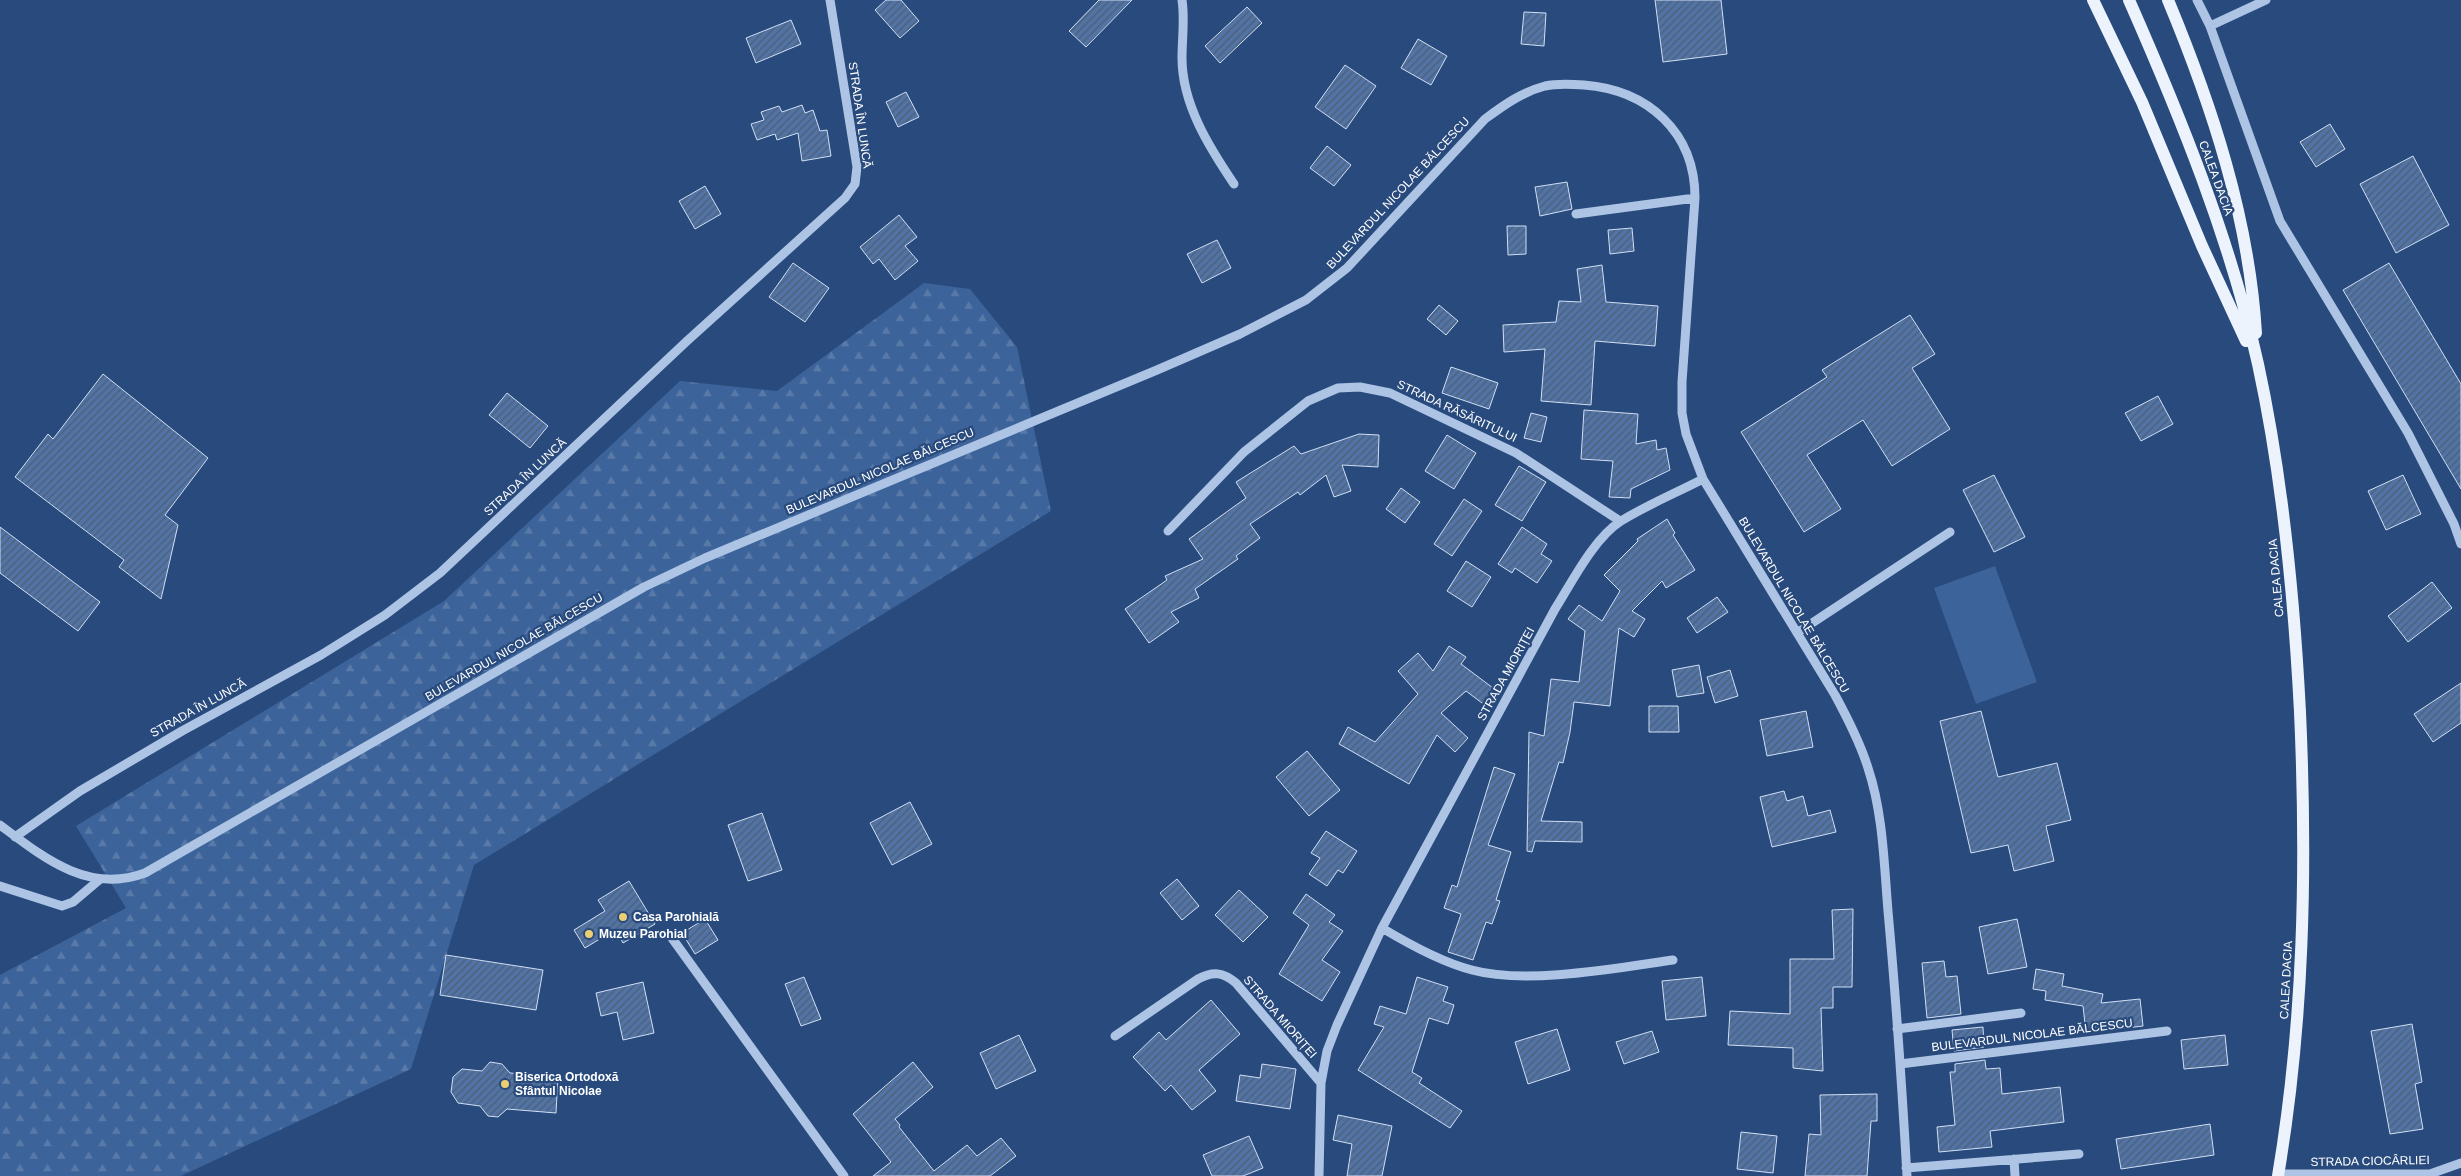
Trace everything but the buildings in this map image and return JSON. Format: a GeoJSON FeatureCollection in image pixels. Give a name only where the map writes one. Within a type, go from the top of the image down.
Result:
{"type":"FeatureCollection","features":[{"type":"Feature","properties":{"kind":"main road"},"geometry":{"type":"LineString","coordinates":[[2093,0],[2142,102],[2222,291],[2258,363]]}},
{"type":"Feature","properties":{"kind":"main road","name":"CALEA DACIA"},"geometry":{"type":"LineString","coordinates":[[2129,0],[2185,134],[2224,240],[2258,363],[2278,475],[2289,555],[2302,762],[2304,870],[2300,988],[2291,1087],[2278,1175]]}},
{"type":"Feature","properties":{"kind":"main road"},"geometry":{"type":"LineString","coordinates":[[2168,0],[2213,119],[2228,170],[2251,278],[2258,363]]}},
{"type":"Feature","properties":{"kind":"street","name":"STRADA ÎN LUNCĂ"},"geometry":{"type":"LineString","coordinates":[[15,837],[80,791],[182,731],[321,655],[401,603],[440,573],[687,342],[845,198],[855,184],[857,167],[830,0]]}},
{"type":"Feature","properties":{"kind":"street"},"geometry":{"type":"LineString","coordinates":[[1182,0],[1182,59],[1187,95],[1216,157],[1234,184]]}},
{"type":"Feature","properties":{"kind":"street"},"geometry":{"type":"LineString","coordinates":[[2198,0],[2210,26],[2280,221],[2408,433],[2435,484],[2461,544]]}},
{"type":"Feature","properties":{"kind":"street"},"geometry":{"type":"LineString","coordinates":[[2210,26],[2266,0]]}},
{"type":"Feature","properties":{"kind":"street","name":"BULEVARDUL NICOLAE BĂLCESCU"},"geometry":{"type":"LineString","coordinates":[[0,825],[54,863],[81,876],[116,881],[131,878],[170,859],[644,587],[705,558],[1240,334],[1306,300],[1347,268],[1485,119],[1510,100],[1531,90],[1548,85],[1594,86],[1622,92],[1654,110],[1670,124],[1690,159],[1695,178],[1695,198],[1682,382],[1682,412],[1693,457],[1703,479],[1854,731],[1869,768],[1878,806],[1882,846],[1907,1172]]}},
{"type":"Feature","properties":{"kind":"street"},"geometry":{"type":"LineString","coordinates":[[1576,214],[1695,198]]}},
{"type":"Feature","properties":{"kind":"street","name":"STRADA RĂSĂRITULUI"},"geometry":{"type":"LineString","coordinates":[[1168,531],[1244,452],[1308,401],[1338,388],[1360,387],[1390,393],[1516,452],[1620,521]]}},
{"type":"Feature","properties":{"kind":"street","name":"STRADA MIORIȚEI"},"geometry":{"type":"LineString","coordinates":[[1319,1176],[1321,1083],[1327,1051],[1337,1025],[1382,928],[1555,609],[1585,562],[1605,535],[1620,521],[1703,479]]}},
{"type":"Feature","properties":{"kind":"street"},"geometry":{"type":"LineString","coordinates":[[1797,633],[1950,532]]}},
{"type":"Feature","properties":{"kind":"street"},"geometry":{"type":"LineString","coordinates":[[0,886],[62,906],[73,902],[99,880]]}},
{"type":"Feature","properties":{"kind":"street"},"geometry":{"type":"LineString","coordinates":[[1382,928],[1401,940],[1472,970],[1504,975],[1607,970],[1674,960]]}},
{"type":"Feature","properties":{"kind":"street"},"geometry":{"type":"LineString","coordinates":[[669,934],[844,1176]]}},
{"type":"Feature","properties":{"kind":"street","name":"STRADA MIORIȚEI"},"geometry":{"type":"LineString","coordinates":[[1115,1036],[1198,979],[1208,974],[1218,973],[1226,975],[1236,984],[1321,1083]]}},
{"type":"Feature","properties":{"kind":"street","name":"BULEVARDUL NICOLAE BĂLCESCU"},"geometry":{"type":"LineString","coordinates":[[1897,1029],[2022,1013]]}},
{"type":"Feature","properties":{"kind":"street","name":"BULEVARDUL NICOLAE BĂLCESCU"},"geometry":{"type":"LineString","coordinates":[[1900,1064],[2167,1031]]}},
{"type":"Feature","properties":{"kind":"street"},"geometry":{"type":"LineString","coordinates":[[1907,1172],[2014,1159],[2080,1154]]}},
{"type":"Feature","properties":{"kind":"street"},"geometry":{"type":"LineString","coordinates":[[2014,1159],[2015,1176]]}},
{"type":"Feature","properties":{"kind":"street","name":"STRADA CIOCÂRLIEI"},"geometry":{"type":"LineString","coordinates":[[2278,1175],[2430,1174],[2461,1163]]}},
{"type":"Feature","properties":{"kind":"green space"},"geometry":{"type":"Polygon","coordinates":[[[924,283],[970,289],[1017,347],[1051,511],[474,865],[411,1069],[181,1176],[0,1176],[0,975],[126,908],[76,826],[444,601],[680,381],[777,391],[924,283]]]}},
{"type":"Feature","properties":{"kind":"green space"},"geometry":{"type":"Polygon","coordinates":[[[1995,566],[2037,682],[1976,704],[1934,588],[1995,566]]]}},
{"type":"Feature","properties":{"kind":"place","name":"Casa Parohială"},"geometry":{"type":"Point","coordinates":[623,917]}},
{"type":"Feature","properties":{"kind":"place","name":"Muzeu Parohial"},"geometry":{"type":"Point","coordinates":[589,934]}},
{"type":"Feature","properties":{"kind":"place","name":"Biserica Ortodoxă Sfântul Nicolae"},"geometry":{"type":"Point","coordinates":[505,1084]}}]}
